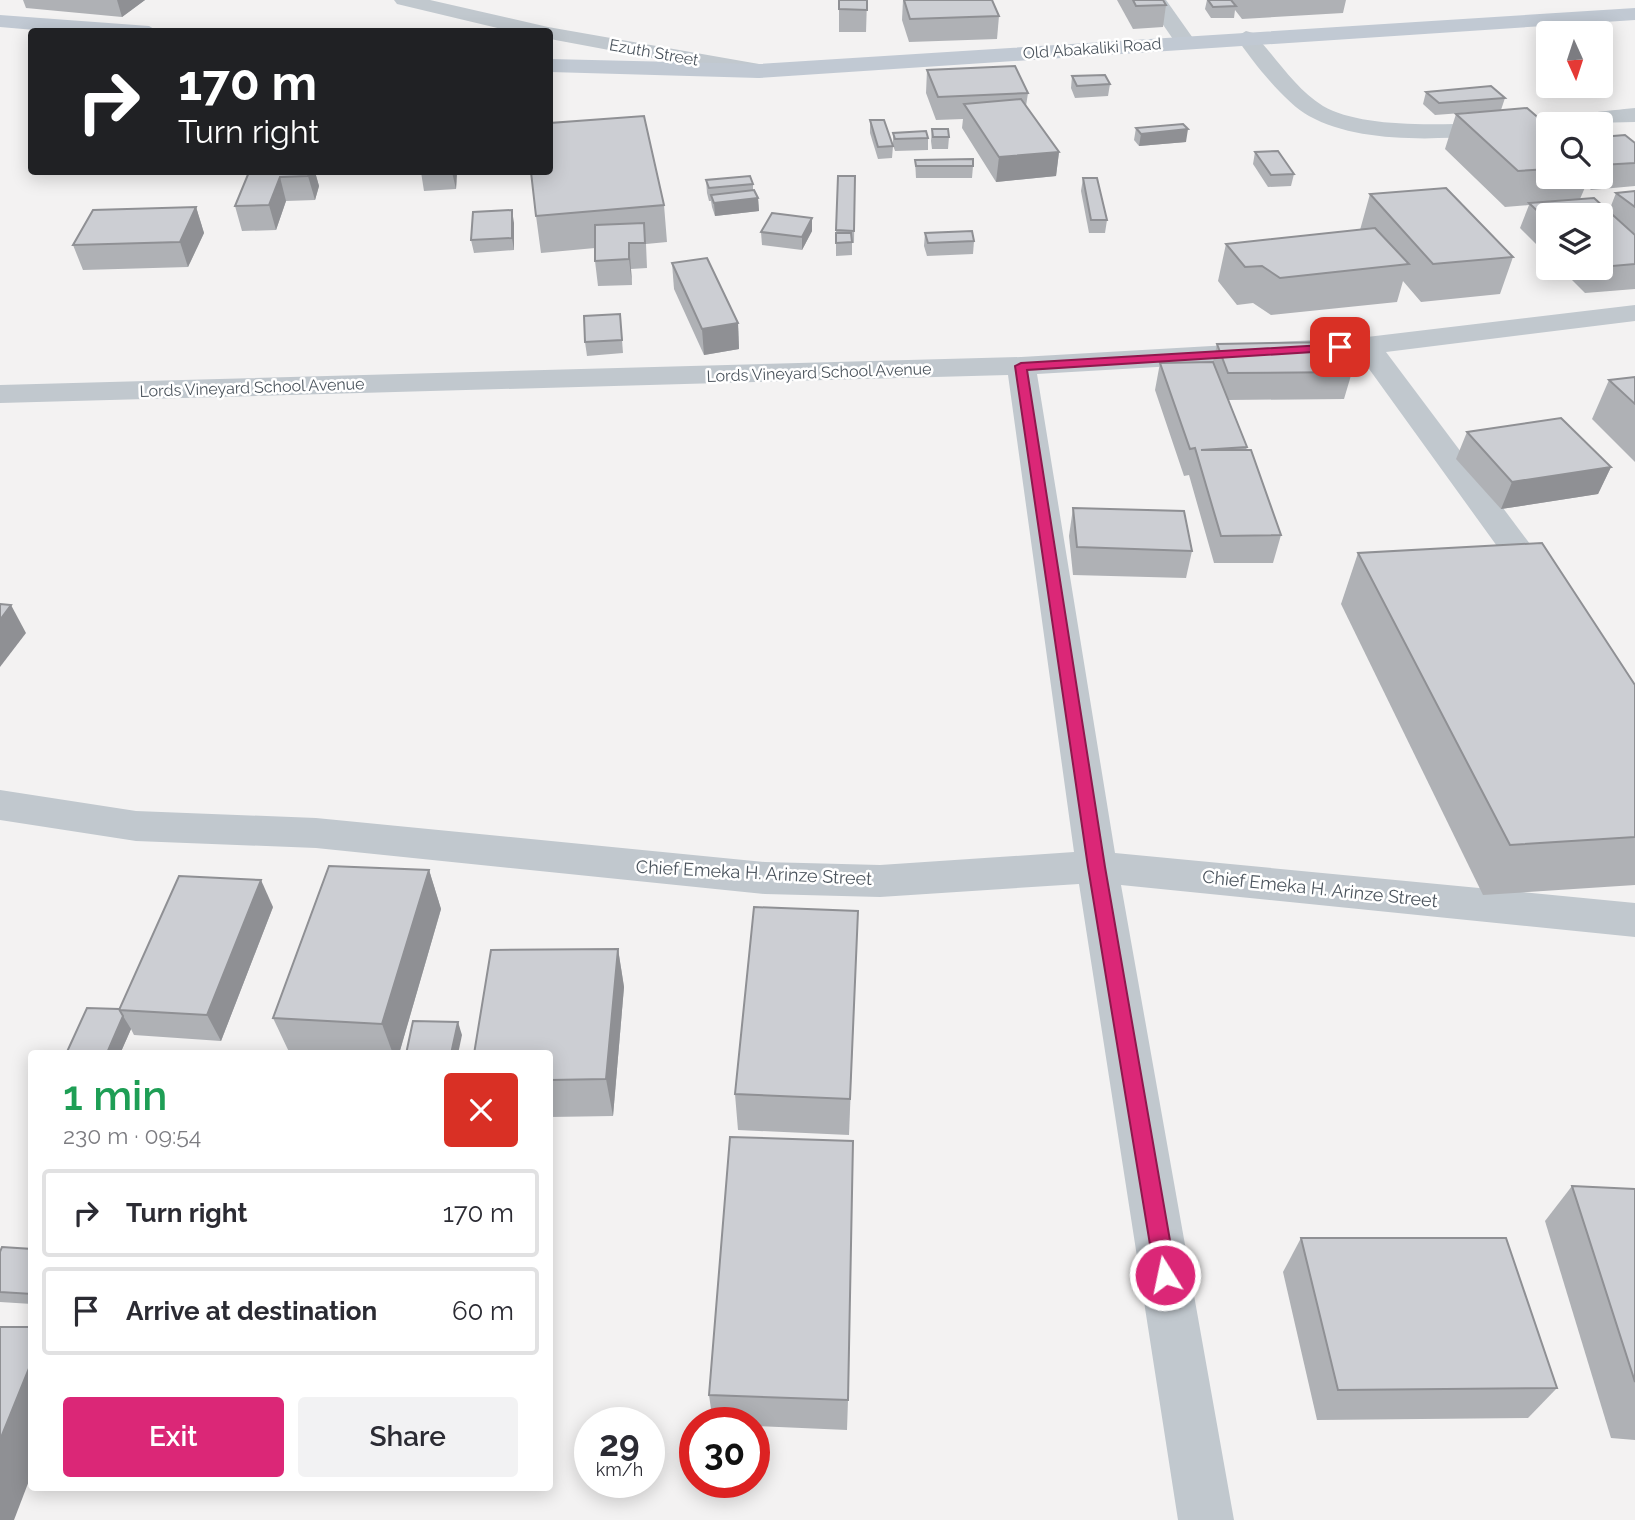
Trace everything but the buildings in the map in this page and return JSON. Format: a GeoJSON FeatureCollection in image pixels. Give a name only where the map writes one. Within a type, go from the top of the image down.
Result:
{"type":"FeatureCollection","features":[{"type":"Feature","properties":{"kind":"main road","name":"Old Abakaliki Road"},"geometry":{"type":"LineString","coordinates":[[553,66],[759,71],[1184,41],[1635,14]]}},
{"type":"Feature","properties":{"kind":"main road"},"geometry":{"type":"LineString","coordinates":[[3,23],[88,28]]}},
{"type":"Feature","properties":{"kind":"street"},"geometry":{"type":"LineString","coordinates":[[404,0],[526,28]]}},
{"type":"Feature","properties":{"kind":"street"},"geometry":{"type":"LineString","coordinates":[[1156,0],[1184,41]]}},
{"type":"Feature","properties":{"kind":"street","name":"Ezuth Street"},"geometry":{"type":"LineString","coordinates":[[553,34],[759,71]]}},
{"type":"Feature","properties":{"kind":"street"},"geometry":{"type":"LineString","coordinates":[[1246,37],[1314,111],[1338,122],[1397,131],[1441,130],[1635,115]]}},
{"type":"Feature","properties":{"kind":"street","name":"Lords Vineyard School Avenue"},"geometry":{"type":"LineString","coordinates":[[0,394],[1021,366],[1367,346],[1635,313]]}},
{"type":"Feature","properties":{"kind":"street"},"geometry":{"type":"LineString","coordinates":[[1367,346],[1561,609]]}},
{"type":"Feature","properties":{"kind":"street"},"geometry":{"type":"LineString","coordinates":[[1021,366],[1097,867],[1206,1520]]}},
{"type":"Feature","properties":{"kind":"street","name":"Chief Emeka H. Arinze Street"},"geometry":{"type":"LineString","coordinates":[[0,805],[136,826],[316,833],[765,878],[880,881],[1097,867],[1635,920]]}},
{"type":"Feature","properties":{"kind":"route"},"geometry":{"type":"LineString","coordinates":[[1165,1275],[1097,867],[1021,366],[1340,347]]}}]}
